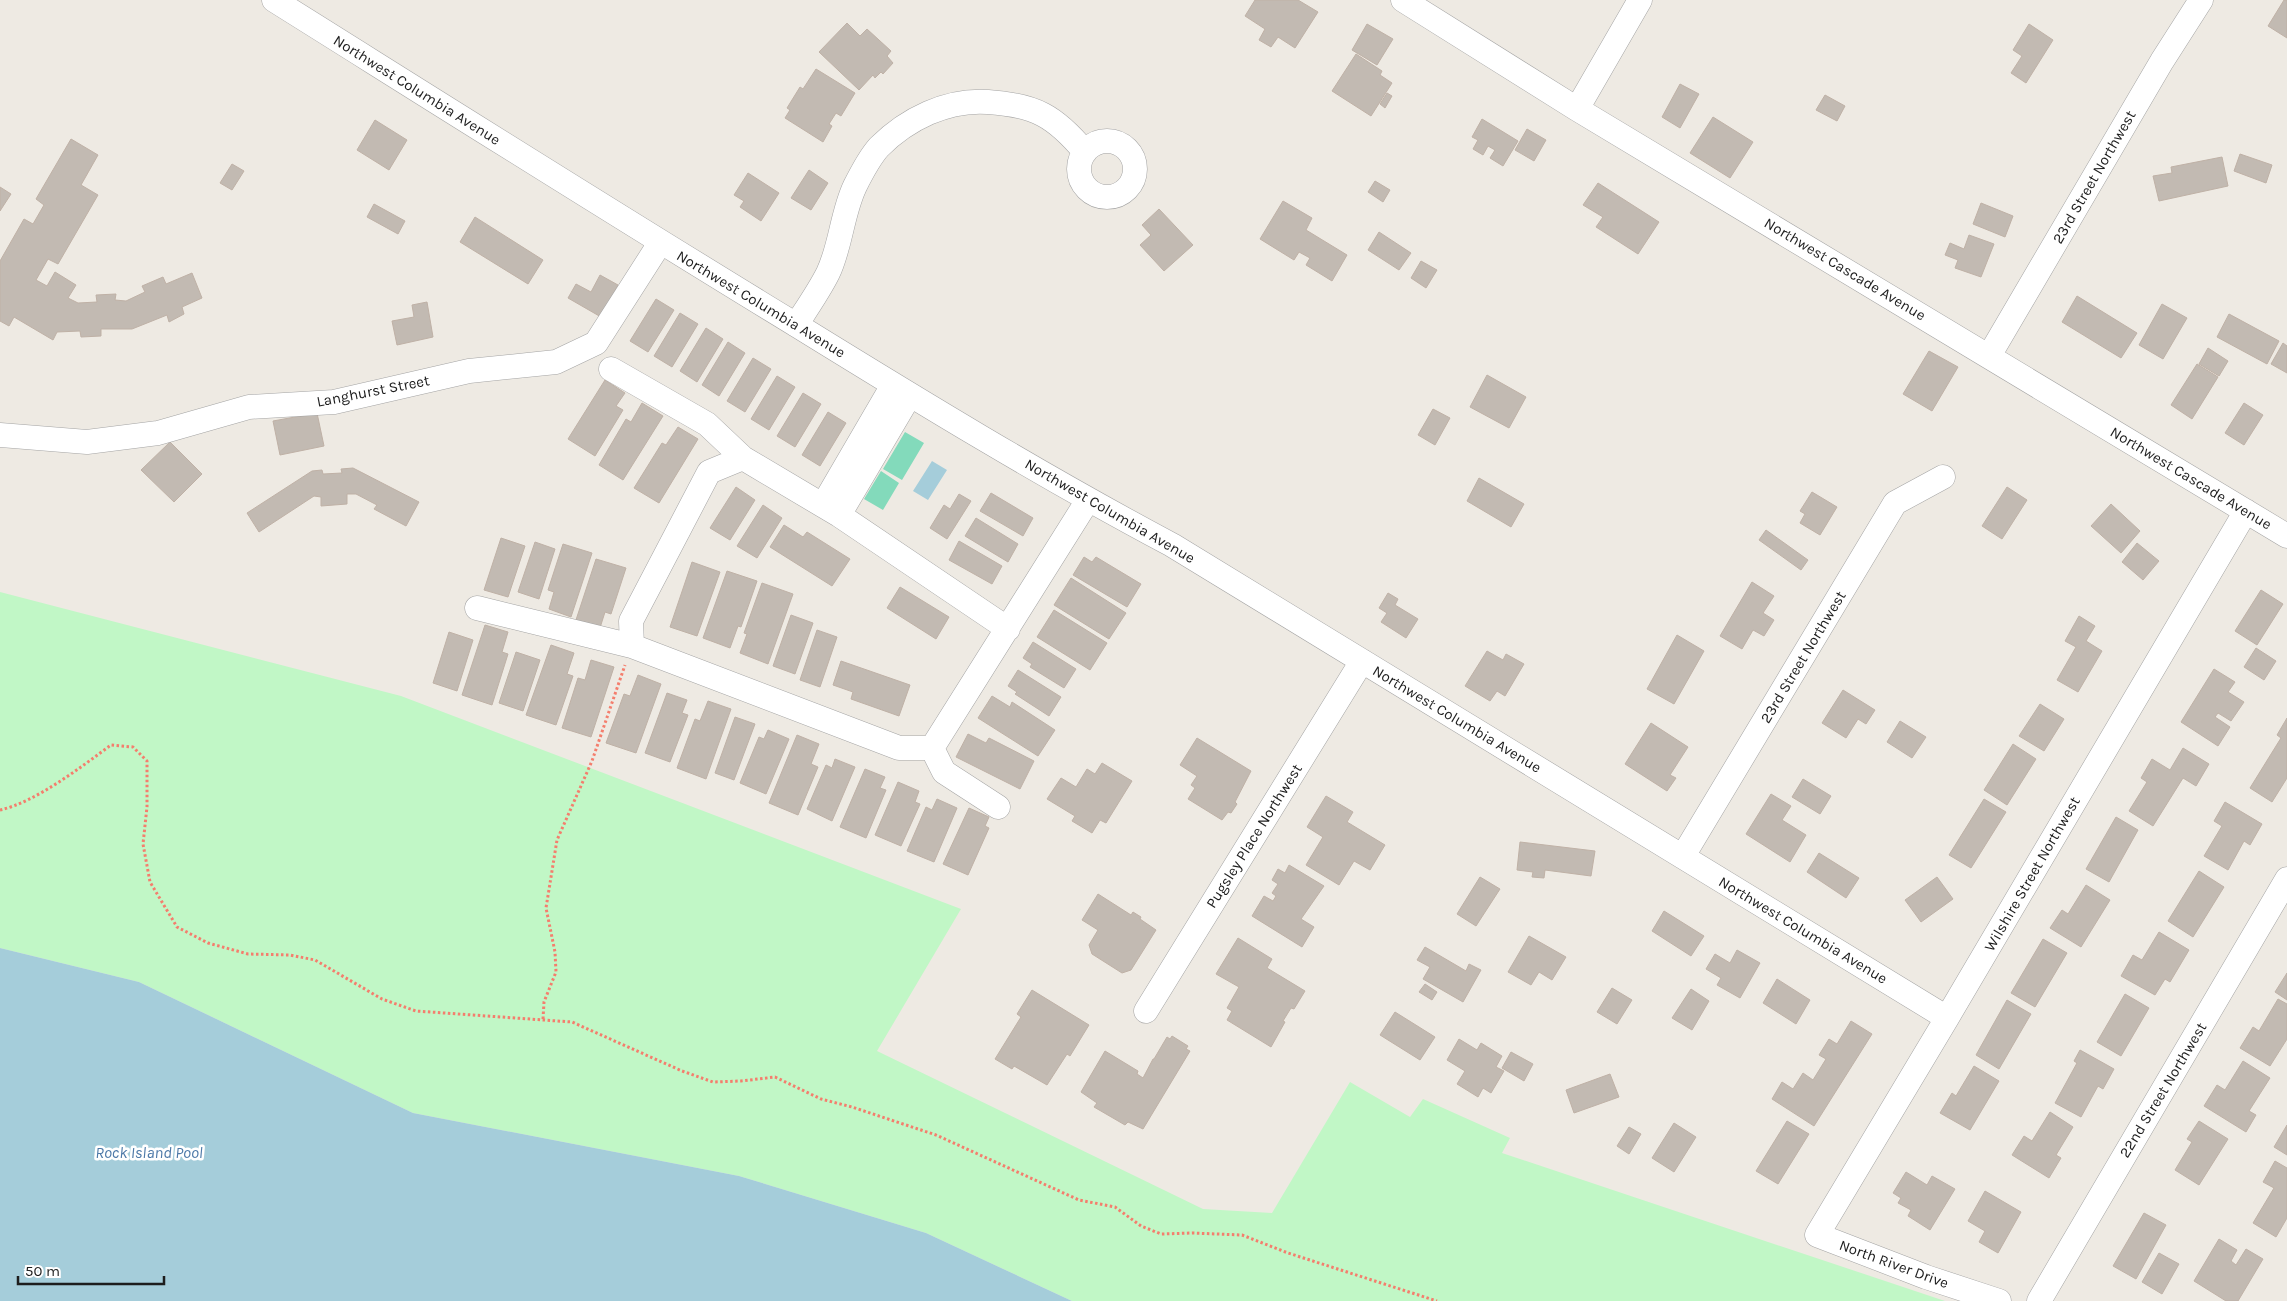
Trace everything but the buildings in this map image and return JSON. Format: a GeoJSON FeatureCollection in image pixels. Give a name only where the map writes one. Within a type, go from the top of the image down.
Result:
{"type":"FeatureCollection","features":[{"type":"Feature","properties":{"kind":"street","name":"Northwest Columbia Avenue"},"geometry":{"type":"LineString","coordinates":[[274,0],[660,243],[796,326],[1088,500],[1172,545],[1947,1018]]}},
{"type":"Feature","properties":{"kind":"street","name":"Northwest Cascade Avenue"},"geometry":{"type":"LineString","coordinates":[[1403,0],[1578,109],[2287,536]]}},
{"type":"Feature","properties":{"kind":"street"},"geometry":{"type":"LineString","coordinates":[[1578,109],[1640,0]]}},
{"type":"Feature","properties":{"kind":"street","name":"23rd Street Northwest"},"geometry":{"type":"LineString","coordinates":[[1990,356],[2162,61],[2201,0]]}},
{"type":"Feature","properties":{"kind":"street"},"geometry":{"type":"LineString","coordinates":[[796,326],[828,272],[855,187],[878,148],[908,123],[938,108],[974,101],[1015,104],[1049,116],[1068,132],[1085,152]]}},
{"type":"Feature","properties":{"kind":"street","name":"Langhurst Street"},"geometry":{"type":"LineString","coordinates":[[0,435],[87,442],[158,433],[249,407],[334,402],[469,371],[556,362],[596,343],[660,243]]}},
{"type":"Feature","properties":{"kind":"street"},"geometry":{"type":"LineString","coordinates":[[611,369],[707,424],[743,458],[831,510],[1008,629]]}},
{"type":"Feature","properties":{"kind":"street"},"geometry":{"type":"LineString","coordinates":[[831,510],[902,390]]}},
{"type":"Feature","properties":{"kind":"street"},"geometry":{"type":"LineString","coordinates":[[632,646],[631,620],[709,472],[743,458]]}},
{"type":"Feature","properties":{"kind":"street","name":"23rd Street Northwest"},"geometry":{"type":"LineString","coordinates":[[1682,856],[1895,503],[1943,477]]}},
{"type":"Feature","properties":{"kind":"street"},"geometry":{"type":"LineString","coordinates":[[932,748],[1088,500]]}},
{"type":"Feature","properties":{"kind":"street","name":"Wilshire Street Northwest"},"geometry":{"type":"LineString","coordinates":[[1817,1235],[2246,511]]}},
{"type":"Feature","properties":{"kind":"street"},"geometry":{"type":"LineString","coordinates":[[477,608],[632,646],[899,748],[932,748]]}},
{"type":"Feature","properties":{"kind":"street","name":"Pugsley Place Northwest"},"geometry":{"type":"LineString","coordinates":[[1146,1011],[1362,661]]}},
{"type":"Feature","properties":{"kind":"street"},"geometry":{"type":"LineString","coordinates":[[932,748],[944,772],[998,807]]}},
{"type":"Feature","properties":{"kind":"street","name":"22nd Street Northwest"},"geometry":{"type":"LineString","coordinates":[[2038,1301],[2287,879]]}},
{"type":"Feature","properties":{"kind":"street","name":"North River Drive"},"geometry":{"type":"LineString","coordinates":[[1817,1235],[1926,1277],[2000,1301]]}},
{"type":"Feature","properties":{"kind":"path"},"geometry":{"type":"LineString","coordinates":[[543,1019],[544,1002],[556,972],[555,952],[546,908],[557,840],[592,761],[632,646]]}},
{"type":"Feature","properties":{"kind":"path"},"geometry":{"type":"LineString","coordinates":[[0,810],[16,806],[81,767],[111,745],[133,747],[147,761],[147,807],[143,844],[150,882],[177,927],[208,942],[248,954],[290,954],[315,960],[382,999],[416,1011],[572,1022],[682,1071],[713,1082],[741,1082],[775,1077],[821,1099],[852,1107],[936,1135],[1079,1200],[1115,1207],[1141,1226],[1161,1234],[1192,1232],[1242,1234],[1288,1252],[1437,1301]]}},
{"type":"Feature","properties":{"kind":"green space"},"geometry":{"type":"Polygon","coordinates":[[[905,432],[924,443],[902,480],[883,469],[905,432]]]}},
{"type":"Feature","properties":{"kind":"green space"},"geometry":{"type":"Polygon","coordinates":[[[881,471],[899,483],[883,510],[864,499],[881,471]]]}},
{"type":"Feature","properties":{"kind":"green space"},"geometry":{"type":"Polygon","coordinates":[[[0,592],[401,696],[961,909],[877,1051],[1203,1209],[1272,1213],[1350,1082],[1410,1117],[1423,1099],[1510,1138],[1502,1153],[1945,1301],[1072,1301],[926,1233],[739,1176],[413,1113],[139,982],[0,948],[0,592]]]}},
{"type":"Feature","properties":{"kind":"water"},"geometry":{"type":"Polygon","coordinates":[[[932,461],[947,470],[928,500],[913,491],[932,461]]]}},
{"type":"Feature","properties":{"kind":"water","name":"Rock Island Pool"},"geometry":{"type":"Polygon","coordinates":[[[0,948],[139,982],[413,1113],[739,1176],[926,1233],[1072,1301],[0,1301],[0,948]]]}}]}
